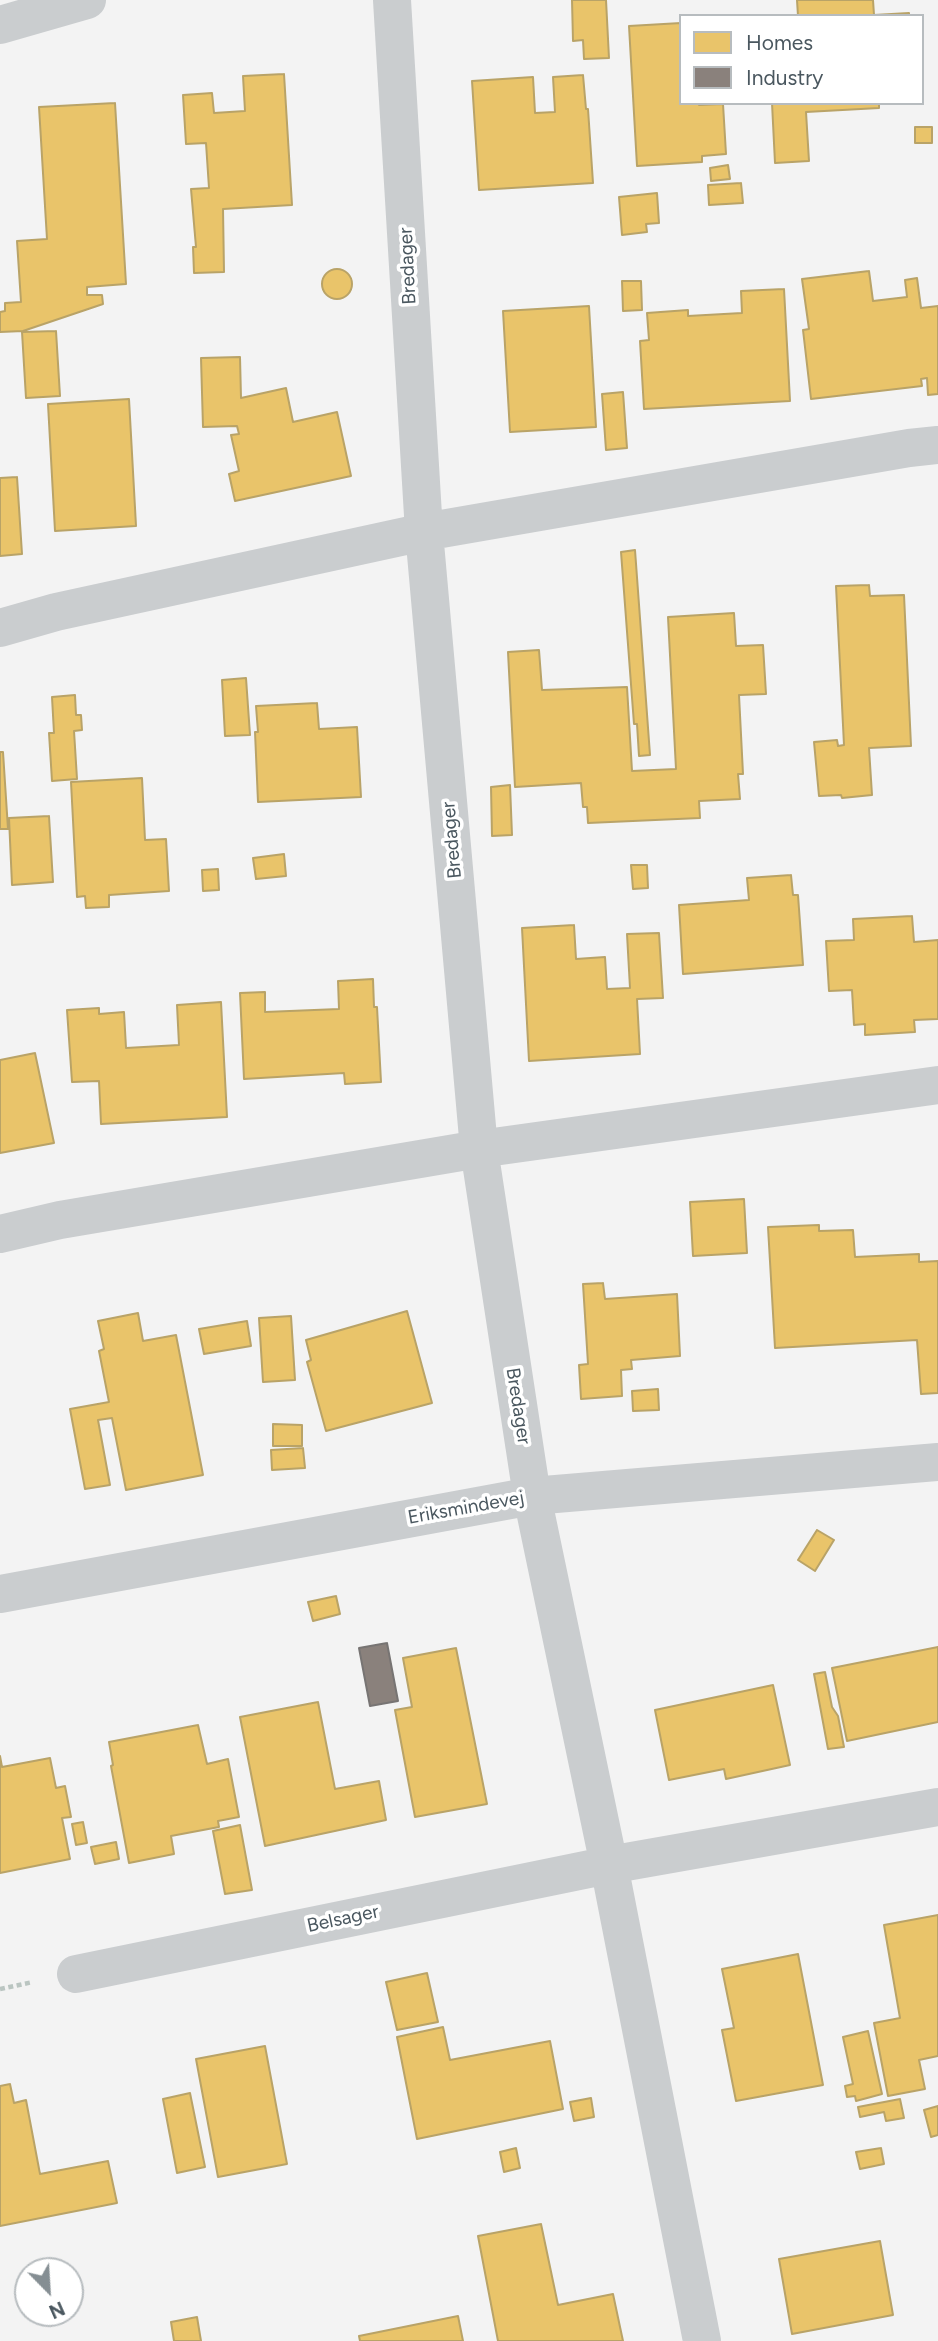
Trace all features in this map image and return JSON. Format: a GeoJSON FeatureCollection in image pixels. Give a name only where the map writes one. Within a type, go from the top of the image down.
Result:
{"type":"FeatureCollection","features":[{"type":"Feature","properties":{"kind":"street"},"geometry":{"type":"LineString","coordinates":[[0,25],[88,0]]}},
{"type":"Feature","properties":{"kind":"street","name":"Bredager"},"geometry":{"type":"LineString","coordinates":[[392,0],[424,532],[479,1149],[532,1496]]}},
{"type":"Feature","properties":{"kind":"street"},"geometry":{"type":"LineString","coordinates":[[0,628],[56,612],[424,532],[938,445]]}},
{"type":"Feature","properties":{"kind":"street"},"geometry":{"type":"LineString","coordinates":[[0,1234],[60,1220],[479,1149],[938,1085]]}},
{"type":"Feature","properties":{"kind":"street","name":"Eriksmindevej"},"geometry":{"type":"LineString","coordinates":[[0,1594],[532,1496],[938,1462]]}},
{"type":"Feature","properties":{"kind":"street"},"geometry":{"type":"LineString","coordinates":[[532,1496],[610,1865],[702,2341]]}},
{"type":"Feature","properties":{"kind":"street","name":"Belsager"},"geometry":{"type":"LineString","coordinates":[[76,1974],[610,1865],[938,1807]]}},
{"type":"Feature","properties":{"kind":"building: Homes"},"geometry":{"type":"Polygon","coordinates":[[[572,0],[606,0],[609,58],[584,59],[583,40],[573,41],[572,0]]]}},
{"type":"Feature","properties":{"kind":"building: Homes"},"geometry":{"type":"Polygon","coordinates":[[[797,0],[873,0],[874,14],[798,14],[797,0]]]}},
{"type":"Feature","properties":{"kind":"building: Homes"},"geometry":{"type":"Polygon","coordinates":[[[679,23],[679,105],[723,105],[726,154],[702,156],[702,162],[637,166],[629,26],[679,23]]]}},
{"type":"Feature","properties":{"kind":"building: Homes"},"geometry":{"type":"Polygon","coordinates":[[[284,74],[292,205],[223,209],[224,272],[194,273],[193,247],[196,247],[191,189],[209,188],[206,143],[186,144],[183,95],[212,93],[214,113],[245,111],[243,76],[284,74]]]}},
{"type":"Feature","properties":{"kind":"building: Homes"},"geometry":{"type":"Polygon","coordinates":[[[583,75],[593,183],[479,190],[472,81],[533,77],[535,113],[555,112],[553,77],[583,75]]]}},
{"type":"Feature","properties":{"kind":"building: Homes"},"geometry":{"type":"Polygon","coordinates":[[[115,103],[126,284],[87,287],[87,295],[102,295],[103,304],[23,331],[0,332],[0,312],[5,311],[5,303],[21,302],[17,241],[47,239],[39,107],[115,103]]]}},
{"type":"Feature","properties":{"kind":"building: Homes"},"geometry":{"type":"Polygon","coordinates":[[[772,105],[879,105],[879,108],[806,112],[809,161],[775,163],[772,105]]]}},
{"type":"Feature","properties":{"kind":"building: Homes"},"geometry":{"type":"Polygon","coordinates":[[[915,127],[932,127],[932,143],[915,143],[915,127]]]}},
{"type":"Feature","properties":{"kind":"building: Homes"},"geometry":{"type":"Polygon","coordinates":[[[728,165],[730,179],[711,181],[710,168],[728,165]]]}},
{"type":"Feature","properties":{"kind":"building: Homes"},"geometry":{"type":"Polygon","coordinates":[[[741,183],[743,203],[709,205],[708,185],[741,183]]]}},
{"type":"Feature","properties":{"kind":"building: Homes"},"geometry":{"type":"Polygon","coordinates":[[[657,193],[659,223],[646,224],[647,232],[622,235],[619,197],[657,193]]]}},
{"type":"Feature","properties":{"kind":"building: Homes"},"geometry":{"type":"Polygon","coordinates":[[[337,269],[343,270],[351,278],[351,290],[343,298],[337,299],[331,298],[323,290],[322,284],[323,278],[331,270],[337,269]]]}},
{"type":"Feature","properties":{"kind":"building: Homes"},"geometry":{"type":"Polygon","coordinates":[[[869,271],[873,301],[907,297],[905,280],[917,278],[921,308],[938,306],[938,394],[928,395],[927,378],[921,379],[922,386],[811,399],[803,330],[809,329],[802,279],[869,271]]]}},
{"type":"Feature","properties":{"kind":"building: Homes"},"geometry":{"type":"Polygon","coordinates":[[[622,281],[641,281],[642,310],[623,311],[622,281]]]}},
{"type":"Feature","properties":{"kind":"building: Homes"},"geometry":{"type":"Polygon","coordinates":[[[784,289],[790,401],[644,409],[640,341],[649,340],[647,313],[688,310],[688,316],[742,313],[741,291],[784,289]]]}},
{"type":"Feature","properties":{"kind":"building: Homes"},"geometry":{"type":"Polygon","coordinates":[[[589,306],[596,427],[510,432],[503,311],[589,306]]]}},
{"type":"Feature","properties":{"kind":"building: Homes"},"geometry":{"type":"Polygon","coordinates":[[[56,331],[60,396],[26,398],[22,332],[56,331]]]}},
{"type":"Feature","properties":{"kind":"building: Homes"},"geometry":{"type":"Polygon","coordinates":[[[240,357],[241,398],[286,388],[293,422],[337,412],[351,476],[235,501],[229,474],[239,471],[231,435],[239,434],[237,426],[203,427],[201,358],[240,357]]]}},
{"type":"Feature","properties":{"kind":"building: Homes"},"geometry":{"type":"Polygon","coordinates":[[[623,392],[627,448],[606,450],[602,394],[623,392]]]}},
{"type":"Feature","properties":{"kind":"building: Homes"},"geometry":{"type":"Polygon","coordinates":[[[129,399],[136,526],[55,531],[48,404],[129,399]]]}},
{"type":"Feature","properties":{"kind":"building: Homes"},"geometry":{"type":"Polygon","coordinates":[[[17,477],[22,554],[0,556],[0,478],[17,477]]]}},
{"type":"Feature","properties":{"kind":"building: Homes"},"geometry":{"type":"Polygon","coordinates":[[[635,550],[650,755],[639,756],[637,724],[634,724],[621,552],[635,550]]]}},
{"type":"Feature","properties":{"kind":"building: Homes"},"geometry":{"type":"Polygon","coordinates":[[[869,585],[870,596],[904,595],[911,746],[869,748],[872,795],[842,798],[841,795],[819,796],[814,742],[837,740],[838,746],[844,745],[836,586],[869,585]]]}},
{"type":"Feature","properties":{"kind":"building: Homes"},"geometry":{"type":"Polygon","coordinates":[[[734,613],[736,646],[763,645],[766,694],[739,695],[743,774],[738,774],[740,799],[699,801],[700,818],[588,823],[587,807],[583,807],[581,783],[515,787],[508,652],[539,650],[542,690],[627,687],[632,771],[676,769],[668,617],[734,613]]]}},
{"type":"Feature","properties":{"kind":"building: Homes"},"geometry":{"type":"Polygon","coordinates":[[[246,678],[250,735],[225,736],[222,680],[246,678]]]}},
{"type":"Feature","properties":{"kind":"building: Homes"},"geometry":{"type":"Polygon","coordinates":[[[75,695],[76,715],[81,715],[82,730],[74,731],[77,779],[52,781],[49,733],[54,733],[52,697],[75,695]]]}},
{"type":"Feature","properties":{"kind":"building: Homes"},"geometry":{"type":"Polygon","coordinates":[[[317,703],[319,729],[357,727],[361,797],[258,802],[256,706],[317,703]]]}},
{"type":"Feature","properties":{"kind":"building: Homes"},"geometry":{"type":"Polygon","coordinates":[[[0,752],[3,752],[8,829],[0,829],[0,752]]]}},
{"type":"Feature","properties":{"kind":"building: Homes"},"geometry":{"type":"Polygon","coordinates":[[[142,778],[145,840],[166,839],[169,891],[109,895],[109,907],[86,908],[85,896],[77,897],[71,782],[142,778]]]}},
{"type":"Feature","properties":{"kind":"building: Homes"},"geometry":{"type":"Polygon","coordinates":[[[510,785],[512,835],[492,836],[491,787],[510,785]]]}},
{"type":"Feature","properties":{"kind":"building: Homes"},"geometry":{"type":"Polygon","coordinates":[[[49,816],[53,882],[12,885],[9,818],[49,816]]]}},
{"type":"Feature","properties":{"kind":"building: Homes"},"geometry":{"type":"Polygon","coordinates":[[[284,854],[286,876],[256,879],[253,858],[284,854]]]}},
{"type":"Feature","properties":{"kind":"building: Homes"},"geometry":{"type":"Polygon","coordinates":[[[631,865],[647,865],[648,888],[633,889],[631,865]]]}},
{"type":"Feature","properties":{"kind":"building: Homes"},"geometry":{"type":"Polygon","coordinates":[[[218,869],[219,890],[203,891],[202,870],[218,869]]]}},
{"type":"Feature","properties":{"kind":"building: Homes"},"geometry":{"type":"Polygon","coordinates":[[[791,875],[793,895],[798,895],[803,965],[683,974],[679,905],[749,900],[747,878],[791,875]]]}},
{"type":"Feature","properties":{"kind":"building: Homes"},"geometry":{"type":"Polygon","coordinates":[[[912,916],[914,942],[938,940],[938,1019],[914,1020],[915,1032],[865,1035],[865,1024],[854,1025],[852,990],[829,991],[826,941],[854,940],[853,919],[912,916]]]}},
{"type":"Feature","properties":{"kind":"building: Homes"},"geometry":{"type":"Polygon","coordinates":[[[574,925],[576,959],[605,957],[607,989],[630,988],[627,934],[659,933],[663,998],[637,999],[640,1054],[529,1061],[522,928],[574,925]]]}},
{"type":"Feature","properties":{"kind":"building: Homes"},"geometry":{"type":"Polygon","coordinates":[[[373,979],[381,1082],[345,1084],[344,1073],[244,1079],[240,993],[265,992],[265,1012],[339,1009],[338,981],[373,979]]]}},
{"type":"Feature","properties":{"kind":"building: Homes"},"geometry":{"type":"Polygon","coordinates":[[[221,1002],[227,1117],[101,1124],[99,1081],[72,1082],[67,1010],[99,1008],[99,1014],[124,1012],[126,1048],[179,1045],[177,1005],[221,1002]]]}},
{"type":"Feature","properties":{"kind":"building: Homes"},"geometry":{"type":"Polygon","coordinates":[[[35,1053],[54,1143],[0,1153],[0,1060],[35,1053]]]}},
{"type":"Feature","properties":{"kind":"building: Homes"},"geometry":{"type":"Polygon","coordinates":[[[744,1199],[747,1253],[693,1256],[690,1202],[744,1199]]]}},
{"type":"Feature","properties":{"kind":"building: Homes"},"geometry":{"type":"Polygon","coordinates":[[[819,1225],[819,1231],[853,1230],[855,1257],[919,1254],[919,1262],[938,1261],[938,1393],[921,1394],[917,1340],[775,1348],[768,1227],[819,1225]]]}},
{"type":"Feature","properties":{"kind":"building: Homes"},"geometry":{"type":"Polygon","coordinates":[[[603,1283],[605,1299],[677,1294],[680,1356],[631,1360],[632,1369],[621,1370],[622,1396],[581,1399],[579,1365],[588,1364],[583,1284],[603,1283]]]}},
{"type":"Feature","properties":{"kind":"building: Homes"},"geometry":{"type":"Polygon","coordinates":[[[407,1311],[432,1403],[326,1431],[307,1362],[311,1360],[306,1340],[407,1311]]]}},
{"type":"Feature","properties":{"kind":"building: Homes"},"geometry":{"type":"Polygon","coordinates":[[[138,1313],[143,1341],[176,1335],[203,1475],[126,1490],[112,1418],[98,1420],[110,1485],[85,1489],[70,1409],[109,1402],[99,1351],[104,1349],[98,1321],[138,1313]]]}},
{"type":"Feature","properties":{"kind":"building: Homes"},"geometry":{"type":"Polygon","coordinates":[[[291,1316],[295,1380],[263,1382],[259,1318],[291,1316]]]}},
{"type":"Feature","properties":{"kind":"building: Homes"},"geometry":{"type":"Polygon","coordinates":[[[247,1321],[251,1346],[204,1354],[199,1329],[247,1321]]]}},
{"type":"Feature","properties":{"kind":"building: Homes"},"geometry":{"type":"Polygon","coordinates":[[[658,1389],[659,1410],[633,1411],[632,1391],[658,1389]]]}},
{"type":"Feature","properties":{"kind":"building: Homes"},"geometry":{"type":"Polygon","coordinates":[[[273,1424],[302,1425],[302,1446],[273,1446],[273,1424]]]}},
{"type":"Feature","properties":{"kind":"building: Homes"},"geometry":{"type":"Polygon","coordinates":[[[303,1448],[305,1468],[272,1470],[271,1450],[303,1448]]]}},
{"type":"Feature","properties":{"kind":"building: Homes"},"geometry":{"type":"Polygon","coordinates":[[[817,1530],[834,1540],[815,1571],[798,1560],[817,1530]]]}},
{"type":"Feature","properties":{"kind":"building: Homes"},"geometry":{"type":"Polygon","coordinates":[[[336,1596],[340,1614],[313,1621],[308,1602],[336,1596]]]}},
{"type":"Feature","properties":{"kind":"building: Homes"},"geometry":{"type":"Polygon","coordinates":[[[938,1647],[938,1722],[847,1741],[832,1668],[938,1647]]]}},
{"type":"Feature","properties":{"kind":"building: Homes"},"geometry":{"type":"Polygon","coordinates":[[[456,1648],[487,1804],[415,1817],[395,1710],[412,1707],[403,1658],[456,1648]]]}},
{"type":"Feature","properties":{"kind":"building: Homes"},"geometry":{"type":"Polygon","coordinates":[[[825,1672],[844,1747],[828,1749],[814,1674],[825,1672]]]}},
{"type":"Feature","properties":{"kind":"building: Homes"},"geometry":{"type":"Polygon","coordinates":[[[773,1685],[790,1765],[726,1779],[724,1769],[669,1780],[655,1710],[773,1685]]]}},
{"type":"Feature","properties":{"kind":"building: Homes"},"geometry":{"type":"Polygon","coordinates":[[[318,1702],[335,1789],[379,1781],[386,1820],[265,1846],[240,1717],[318,1702]]]}},
{"type":"Feature","properties":{"kind":"building: Homes"},"geometry":{"type":"Polygon","coordinates":[[[198,1725],[207,1764],[228,1759],[239,1817],[218,1821],[219,1827],[171,1836],[174,1854],[129,1863],[109,1742],[198,1725]]]}},
{"type":"Feature","properties":{"kind":"building: Homes"},"geometry":{"type":"Polygon","coordinates":[[[0,1756],[2,1767],[50,1758],[56,1788],[65,1786],[71,1817],[62,1818],[70,1859],[0,1873],[0,1756]]]}},
{"type":"Feature","properties":{"kind":"building: Homes"},"geometry":{"type":"Polygon","coordinates":[[[83,1822],[87,1843],[76,1845],[72,1824],[83,1822]]]}},
{"type":"Feature","properties":{"kind":"building: Homes"},"geometry":{"type":"Polygon","coordinates":[[[240,1825],[252,1890],[225,1894],[213,1831],[240,1825]]]}},
{"type":"Feature","properties":{"kind":"building: Homes"},"geometry":{"type":"Polygon","coordinates":[[[116,1842],[119,1859],[95,1864],[91,1847],[116,1842]]]}},
{"type":"Feature","properties":{"kind":"building: Homes"},"geometry":{"type":"Polygon","coordinates":[[[938,1915],[938,2056],[919,2060],[925,2089],[888,2096],[874,2023],[900,2018],[884,1925],[938,1915]]]}},
{"type":"Feature","properties":{"kind":"building: Homes"},"geometry":{"type":"Polygon","coordinates":[[[798,1954],[823,2085],[736,2101],[722,2030],[734,2028],[722,1969],[798,1954]]]}},
{"type":"Feature","properties":{"kind":"building: Homes"},"geometry":{"type":"Polygon","coordinates":[[[427,1973],[438,2022],[397,2030],[386,1982],[427,1973]]]}},
{"type":"Feature","properties":{"kind":"building: Homes"},"geometry":{"type":"Polygon","coordinates":[[[443,2027],[450,2060],[550,2041],[563,2109],[417,2139],[397,2037],[443,2027]]]}},
{"type":"Feature","properties":{"kind":"building: Homes"},"geometry":{"type":"Polygon","coordinates":[[[868,2031],[882,2094],[856,2101],[855,2096],[847,2097],[845,2086],[853,2084],[843,2037],[868,2031]]]}},
{"type":"Feature","properties":{"kind":"building: Homes"},"geometry":{"type":"Polygon","coordinates":[[[265,2046],[287,2164],[218,2177],[196,2059],[265,2046]]]}},
{"type":"Feature","properties":{"kind":"building: Homes"},"geometry":{"type":"Polygon","coordinates":[[[10,2084],[14,2103],[26,2100],[40,2174],[108,2161],[117,2203],[0,2226],[0,2086],[10,2084]]]}},
{"type":"Feature","properties":{"kind":"building: Homes"},"geometry":{"type":"Polygon","coordinates":[[[190,2093],[205,2167],[177,2173],[163,2099],[190,2093]]]}},
{"type":"Feature","properties":{"kind":"building: Homes"},"geometry":{"type":"Polygon","coordinates":[[[591,2098],[594,2117],[574,2121],[570,2102],[591,2098]]]}},
{"type":"Feature","properties":{"kind":"building: Homes"},"geometry":{"type":"Polygon","coordinates":[[[900,2099],[904,2118],[886,2121],[884,2112],[860,2117],[858,2107],[900,2099]]]}},
{"type":"Feature","properties":{"kind":"building: Homes"},"geometry":{"type":"Polygon","coordinates":[[[938,2106],[938,2135],[931,2137],[924,2110],[938,2106]]]}},
{"type":"Feature","properties":{"kind":"building: Homes"},"geometry":{"type":"Polygon","coordinates":[[[516,2148],[520,2168],[504,2172],[500,2152],[516,2148]]]}},
{"type":"Feature","properties":{"kind":"building: Homes"},"geometry":{"type":"Polygon","coordinates":[[[881,2148],[884,2164],[860,2169],[856,2152],[881,2148]]]}},
{"type":"Feature","properties":{"kind":"building: Homes"},"geometry":{"type":"Polygon","coordinates":[[[541,2224],[558,2305],[613,2294],[623,2341],[498,2341],[478,2236],[541,2224]]]}},
{"type":"Feature","properties":{"kind":"building: Homes"},"geometry":{"type":"Polygon","coordinates":[[[880,2241],[893,2315],[792,2334],[779,2259],[880,2241]]]}},
{"type":"Feature","properties":{"kind":"building: Homes"},"geometry":{"type":"Polygon","coordinates":[[[458,2316],[463,2341],[360,2341],[359,2336],[458,2316]]]}},
{"type":"Feature","properties":{"kind":"building: Homes"},"geometry":{"type":"Polygon","coordinates":[[[197,2317],[201,2341],[174,2341],[171,2322],[197,2317]]]}},
{"type":"Feature","properties":{"kind":"building: Industry"},"geometry":{"type":"Polygon","coordinates":[[[387,1643],[398,1701],[370,1706],[359,1648],[387,1643]]]}}]}
